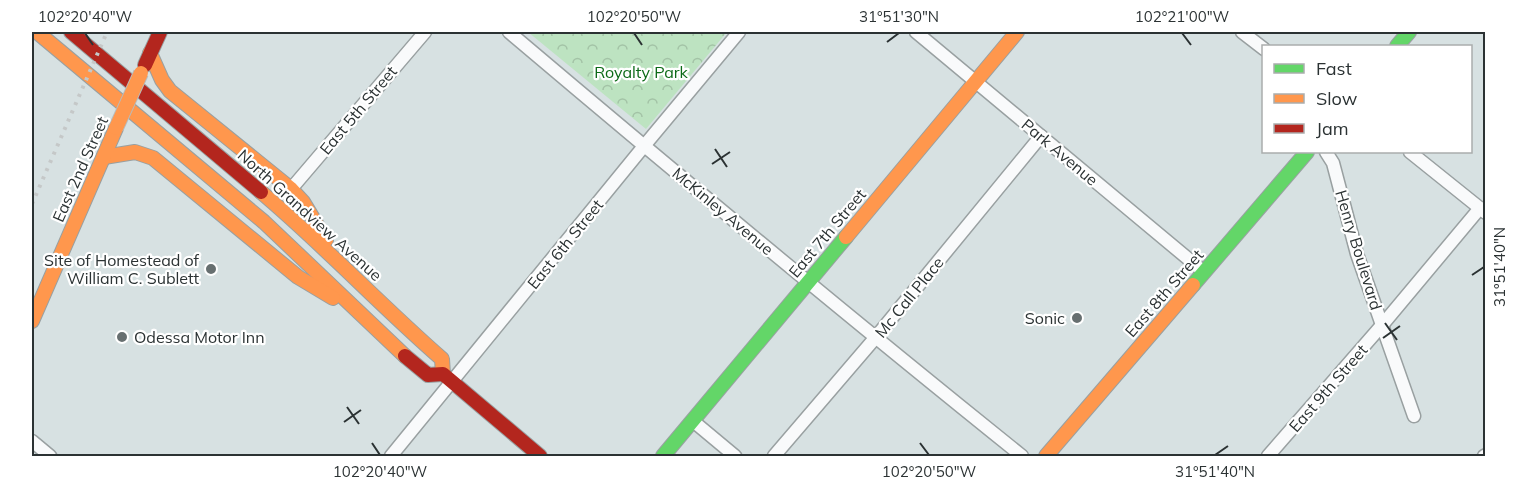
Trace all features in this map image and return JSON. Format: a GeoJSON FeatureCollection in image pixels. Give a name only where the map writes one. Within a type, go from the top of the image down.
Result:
{"type":"FeatureCollection","features":[{"type":"Feature","properties":{"kind":"main road","name":"North Grandview Avenue"},"geometry":{"type":"LineString","coordinates":[[37,32],[264,222],[428,375],[448,378],[540,456]]}},
{"type":"Feature","properties":{"kind":"main road","name":"North Grandview Avenue"},"geometry":{"type":"LineString","coordinates":[[71,32],[279,206],[442,359],[448,378]]}},
{"type":"Feature","properties":{"kind":"main road","name":"East 2nd Street"},"geometry":{"type":"LineString","coordinates":[[32,321],[160,32]]}},
{"type":"Feature","properties":{"kind":"main road","name":"East 7th Street"},"geometry":{"type":"LineString","coordinates":[[663,456],[1017,32]]}},
{"type":"Feature","properties":{"kind":"main road"},"geometry":{"type":"LineString","coordinates":[[1398,45],[1409,32]]}},
{"type":"Feature","properties":{"kind":"main road"},"geometry":{"type":"LineString","coordinates":[[150,52],[162,80],[170,91],[291,189],[303,202],[344,268]]}},
{"type":"Feature","properties":{"kind":"main road"},"geometry":{"type":"LineString","coordinates":[[104,157],[133,152],[144,153],[153,158],[298,277],[363,316]]}},
{"type":"Feature","properties":{"kind":"main road","name":"East 8th Street"},"geometry":{"type":"LineString","coordinates":[[1046,456],[1306,153]]}},
{"type":"Feature","properties":{"kind":"street","name":"East 5th Street"},"geometry":{"type":"LineString","coordinates":[[291,189],[425,32]]}},
{"type":"Feature","properties":{"kind":"street","name":"McKinley Avenue"},"geometry":{"type":"LineString","coordinates":[[509,32],[808,282],[1022,456]]}},
{"type":"Feature","properties":{"kind":"street","name":"East 6th Street"},"geometry":{"type":"LineString","coordinates":[[391,456],[448,378],[739,32]]}},
{"type":"Feature","properties":{"kind":"street","name":"Park Avenue"},"geometry":{"type":"LineString","coordinates":[[916,32],[1204,272]]}},
{"type":"Feature","properties":{"kind":"street"},"geometry":{"type":"LineString","coordinates":[[1242,32],[1262,48]]}},
{"type":"Feature","properties":{"kind":"street","name":"Mc Call Place"},"geometry":{"type":"LineString","coordinates":[[774,456],[876,338],[1041,136]]}},
{"type":"Feature","properties":{"kind":"street","name":"Henry Boulevard"},"geometry":{"type":"LineString","coordinates":[[1327,153],[1333,163],[1358,254],[1414,416]]}},
{"type":"Feature","properties":{"kind":"street"},"geometry":{"type":"LineString","coordinates":[[1411,153],[1483,211]]}},
{"type":"Feature","properties":{"kind":"street","name":"East 9th Street"},"geometry":{"type":"LineString","coordinates":[[1268,456],[1483,211]]}},
{"type":"Feature","properties":{"kind":"street"},"geometry":{"type":"LineString","coordinates":[[693,421],[735,456]]}},
{"type":"Feature","properties":{"kind":"street"},"geometry":{"type":"LineString","coordinates":[[32,441],[50,456]]}},
{"type":"Feature","properties":{"kind":"green space","name":"Royalty Park"},"geometry":{"type":"Polygon","coordinates":[[[528,32],[727,32],[646,129],[528,32]]]}},
{"type":"Feature","properties":{"kind":"railway"},"geometry":{"type":"LineString","coordinates":[[32,204],[107,32]]}},
{"type":"Feature","properties":{"kind":"traffic: fast"},"geometry":{"type":"LineString","coordinates":[[1398,45],[1409,32]]}},
{"type":"Feature","properties":{"kind":"traffic: fast"},"geometry":{"type":"LineString","coordinates":[[1193,285],[1306,153]]}},
{"type":"Feature","properties":{"kind":"traffic: fast"},"geometry":{"type":"LineString","coordinates":[[663,456],[846,237]]}},
{"type":"Feature","properties":{"kind":"traffic: slow"},"geometry":{"type":"LineString","coordinates":[[37,32],[264,222],[405,356]]}},
{"type":"Feature","properties":{"kind":"traffic: slow"},"geometry":{"type":"LineString","coordinates":[[846,237],[1017,32]]}},
{"type":"Feature","properties":{"kind":"traffic: slow"},"geometry":{"type":"LineString","coordinates":[[150,53],[162,80],[170,91],[291,189],[303,202],[326,240]]}},
{"type":"Feature","properties":{"kind":"traffic: slow"},"geometry":{"type":"LineString","coordinates":[[116,128],[141,73]]}},
{"type":"Feature","properties":{"kind":"traffic: slow"},"geometry":{"type":"LineString","coordinates":[[32,321],[116,128]]}},
{"type":"Feature","properties":{"kind":"traffic: slow"},"geometry":{"type":"LineString","coordinates":[[104,157],[135,152],[153,158],[298,277],[333,298]]}},
{"type":"Feature","properties":{"kind":"traffic: slow"},"geometry":{"type":"LineString","coordinates":[[261,192],[442,359],[443,374]]}},
{"type":"Feature","properties":{"kind":"traffic: slow"},"geometry":{"type":"LineString","coordinates":[[1046,456],[1193,285]]}},
{"type":"Feature","properties":{"kind":"traffic: jam"},"geometry":{"type":"LineString","coordinates":[[71,32],[261,192]]}},
{"type":"Feature","properties":{"kind":"traffic: jam"},"geometry":{"type":"LineString","coordinates":[[145,65],[160,32]]}},
{"type":"Feature","properties":{"kind":"traffic: jam"},"geometry":{"type":"LineString","coordinates":[[405,356],[428,375],[443,374],[540,456]]}},
{"type":"Feature","properties":{"kind":"place","name":"Site of Homestead of William C. Sublett"},"geometry":{"type":"Point","coordinates":[211,269]}},
{"type":"Feature","properties":{"kind":"place","name":"Sonic"},"geometry":{"type":"Point","coordinates":[1077,318]}},
{"type":"Feature","properties":{"kind":"place","name":"Odessa Motor Inn"},"geometry":{"type":"Point","coordinates":[122,337]}}]}
